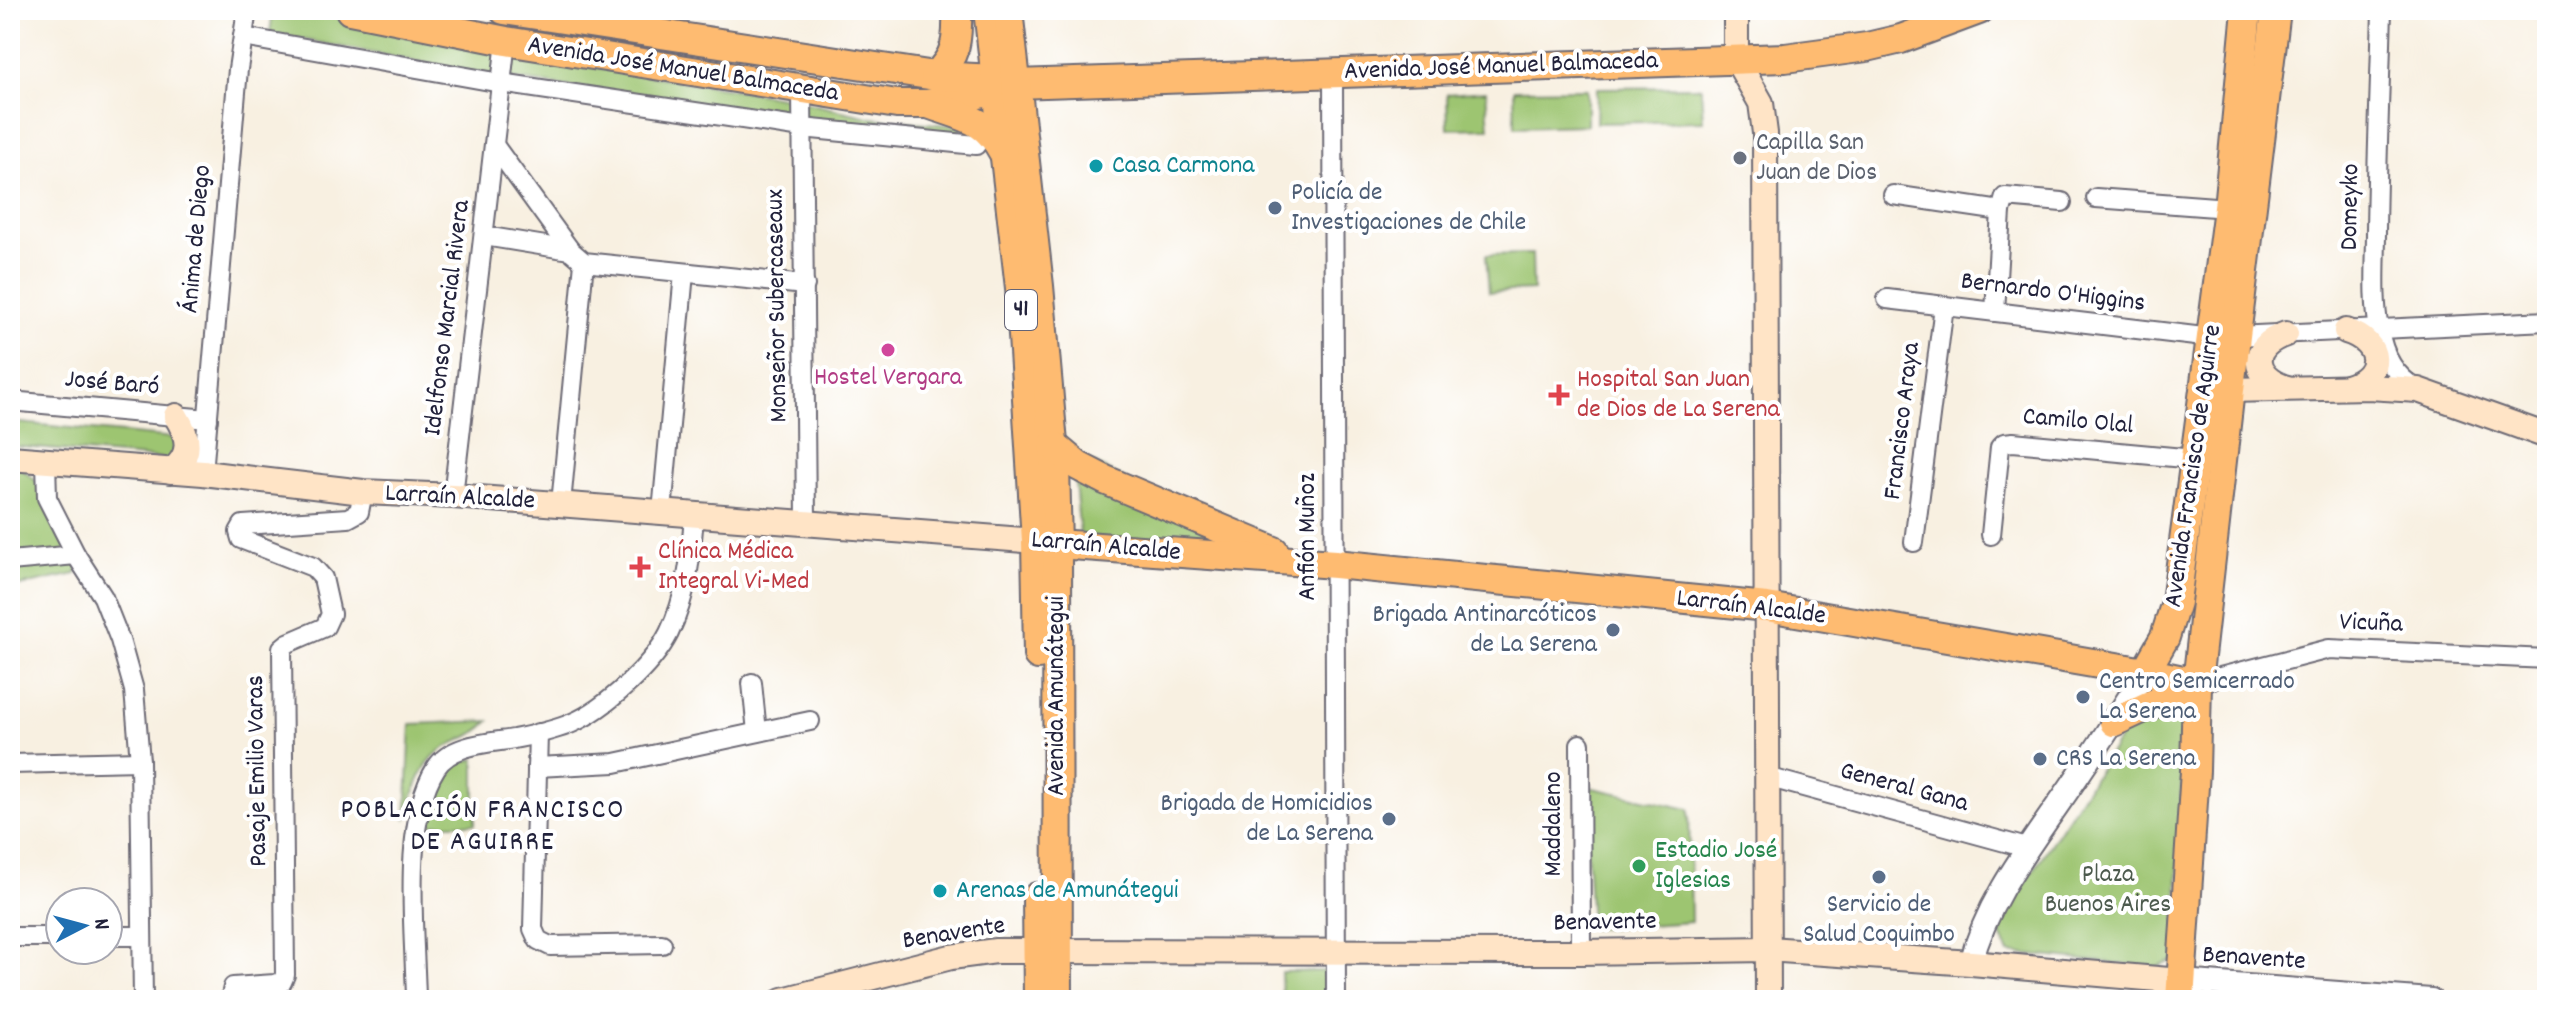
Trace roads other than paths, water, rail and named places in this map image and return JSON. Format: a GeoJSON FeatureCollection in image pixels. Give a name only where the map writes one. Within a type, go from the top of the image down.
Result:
{"type":"FeatureCollection","features":[{"type":"Feature","properties":{"kind":"main road","name":"Avenida José Manuel Balmaceda"},"geometry":{"type":"LineString","coordinates":[[350,10],[506,41],[897,104],[927,104],[1003,85]]}},
{"type":"Feature","properties":{"kind":"main road","name":"Avenida José Manuel Balmaceda"},"geometry":{"type":"LineString","coordinates":[[504,10],[640,24],[1003,85],[1785,58],[1901,39],[1979,10]]}},
{"type":"Feature","properties":{"kind":"main road"},"geometry":{"type":"LineString","coordinates":[[935,76],[952,57],[957,10]]}},
{"type":"Feature","properties":{"kind":"main road","name":"Avenida Amunátegui"},"geometry":{"type":"LineString","coordinates":[[988,10],[1003,85],[1053,445],[1046,542],[1046,952],[1038,1000]]}},
{"type":"Feature","properties":{"kind":"main road","name":"Avenida Amunátegui"},"geometry":{"type":"LineString","coordinates":[[1008,10],[1003,152],[1046,542]]}},
{"type":"Feature","properties":{"kind":"main road"},"geometry":{"type":"LineString","coordinates":[[1736,10],[1736,59],[1754,89],[1764,117],[1768,1000]]}},
{"type":"Feature","properties":{"kind":"main road","name":"Avenida Francisco de Aguirre"},"geometry":{"type":"LineString","coordinates":[[2219,344],[2247,10]]}},
{"type":"Feature","properties":{"kind":"main road","name":"Avenida Francisco de Aguirre"},"geometry":{"type":"LineString","coordinates":[[2145,672],[2161,646],[2172,619],[2194,459],[2219,344],[2276,10]]}},
{"type":"Feature","properties":{"kind":"main road"},"geometry":{"type":"LineString","coordinates":[[927,104],[981,123],[995,137],[1003,152]]}},
{"type":"Feature","properties":{"kind":"main road"},"geometry":{"type":"LineString","coordinates":[[2346,331],[2360,335],[2374,353],[2374,365],[2369,376],[2347,387]]}},
{"type":"Feature","properties":{"kind":"main road"},"geometry":{"type":"LineString","coordinates":[[2286,334],[2264,345],[2259,355],[2259,368],[2264,378],[2287,389]]}},
{"type":"Feature","properties":{"kind":"main road"},"geometry":{"type":"LineString","coordinates":[[2219,344],[2229,390],[2347,387],[2418,390],[2547,436]]}},
{"type":"Feature","properties":{"kind":"main road","name":"Avenida Francisco de Aguirre"},"geometry":{"type":"LineString","coordinates":[[2180,991],[2195,771],[2197,683],[2229,390]]}},
{"type":"Feature","properties":{"kind":"main road"},"geometry":{"type":"LineString","coordinates":[[171,471],[187,451],[185,431],[176,416]]}},
{"type":"Feature","properties":{"kind":"main road"},"geometry":{"type":"LineString","coordinates":[[1053,445],[1078,466],[1105,480],[1297,561]]}},
{"type":"Feature","properties":{"kind":"main road","name":"Larraín Alcalde"},"geometry":{"type":"LineString","coordinates":[[10,458],[203,473],[363,492],[806,521],[1335,564],[1767,607],[2197,683]]}},
{"type":"Feature","properties":{"kind":"main road"},"geometry":{"type":"LineString","coordinates":[[2114,722],[2197,683]]}},
{"type":"Feature","properties":{"kind":"main road","name":"Benavente"},"geometry":{"type":"LineString","coordinates":[[783,1000],[951,957],[996,951],[1581,952],[1767,949],[1971,963],[2180,991]]}},
{"type":"Feature","properties":{"kind":"main road","name":"Avenida Amunátegui"},"geometry":{"type":"LineString","coordinates":[[1046,952],[1058,1000]]}},
{"type":"Feature","properties":{"kind":"street","name":"Ánima de Diego"},"geometry":{"type":"LineString","coordinates":[[203,473],[238,69],[247,10]]}},
{"type":"Feature","properties":{"kind":"street","name":"Domeyko"},"geometry":{"type":"LineString","coordinates":[[2382,10],[2376,306],[2379,330],[2392,367],[2398,376],[2418,390]]}},
{"type":"Feature","properties":{"kind":"street"},"geometry":{"type":"LineString","coordinates":[[243,37],[501,83],[802,128],[976,145]]}},
{"type":"Feature","properties":{"kind":"street","name":"Idelfonso Marcial Rivera"},"geometry":{"type":"LineString","coordinates":[[453,496],[506,41]]}},
{"type":"Feature","properties":{"kind":"street","name":"Anfión Muñoz"},"geometry":{"type":"LineString","coordinates":[[1333,74],[1336,1000]]}},
{"type":"Feature","properties":{"kind":"street","name":"Monseñor Subercaseaux"},"geometry":{"type":"LineString","coordinates":[[802,90],[806,521]]}},
{"type":"Feature","properties":{"kind":"street"},"geometry":{"type":"LineString","coordinates":[[494,145],[577,256],[561,504]]}},
{"type":"Feature","properties":{"kind":"street"},"geometry":{"type":"LineString","coordinates":[[1893,195],[2001,211]]}},
{"type":"Feature","properties":{"kind":"street"},"geometry":{"type":"LineString","coordinates":[[1995,312],[2003,199],[2009,195],[2062,202]]}},
{"type":"Feature","properties":{"kind":"street"},"geometry":{"type":"LineString","coordinates":[[2096,198],[2228,208]]}},
{"type":"Feature","properties":{"kind":"street"},"geometry":{"type":"LineString","coordinates":[[484,236],[577,256],[684,273],[805,285]]}},
{"type":"Feature","properties":{"kind":"street"},"geometry":{"type":"LineString","coordinates":[[662,512],[684,273]]}},
{"type":"Feature","properties":{"kind":"street","name":"Bernardo O'Higgins"},"geometry":{"type":"LineString","coordinates":[[1887,299],[2219,344],[2286,334],[2547,321]]}},
{"type":"Feature","properties":{"kind":"street","name":"Francisco Araya"},"geometry":{"type":"LineString","coordinates":[[1914,542],[1944,306]]}},
{"type":"Feature","properties":{"kind":"street","name":"José Baró"},"geometry":{"type":"LineString","coordinates":[[10,401],[208,419]]}},
{"type":"Feature","properties":{"kind":"street","name":"Camilo Olal"},"geometry":{"type":"LineString","coordinates":[[1991,535],[2000,447],[2004,443],[2194,459]]}},
{"type":"Feature","properties":{"kind":"street"},"geometry":{"type":"LineString","coordinates":[[46,461],[47,498],[76,555],[103,597],[120,640],[134,690],[140,761],[143,1000]]}},
{"type":"Feature","properties":{"kind":"street","name":"Pasaje Emilio Varas"},"geometry":{"type":"LineString","coordinates":[[230,1000],[233,987],[275,984],[282,982],[285,975],[282,648],[325,627],[331,614],[323,578],[313,567],[241,539],[239,532],[243,525],[348,518],[359,512],[363,492]]}},
{"type":"Feature","properties":{"kind":"street"},"geometry":{"type":"LineString","coordinates":[[416,1000],[413,846],[424,789],[438,764],[482,743],[573,723],[623,688],[654,656],[668,635],[690,566],[694,516]]}},
{"type":"Feature","properties":{"kind":"street"},"geometry":{"type":"LineString","coordinates":[[10,561],[76,555]]}},
{"type":"Feature","properties":{"kind":"street","name":"Vicuña"},"geometry":{"type":"LineString","coordinates":[[2197,683],[2329,649],[2547,659]]}},
{"type":"Feature","properties":{"kind":"street","name":"Avenida Francisco de Aguirre"},"geometry":{"type":"LineString","coordinates":[[1971,963],[1986,919],[2027,848],[2145,672]]}},
{"type":"Feature","properties":{"kind":"street"},"geometry":{"type":"LineString","coordinates":[[752,683],[757,732]]}},
{"type":"Feature","properties":{"kind":"street"},"geometry":{"type":"LineString","coordinates":[[537,767],[615,763],[810,721]]}},
{"type":"Feature","properties":{"kind":"street"},"geometry":{"type":"LineString","coordinates":[[538,733],[533,929],[538,940],[550,946],[662,944]]}},
{"type":"Feature","properties":{"kind":"street","name":"Maddaleno"},"geometry":{"type":"LineString","coordinates":[[1580,744],[1581,952]]}},
{"type":"Feature","properties":{"kind":"street"},"geometry":{"type":"LineString","coordinates":[[10,764],[140,761]]}},
{"type":"Feature","properties":{"kind":"street","name":"General Gana"},"geometry":{"type":"LineString","coordinates":[[1767,777],[2027,848]]}},
{"type":"Feature","properties":{"kind":"street"},"geometry":{"type":"LineString","coordinates":[[124,936],[141,936]]}},
{"type":"Feature","properties":{"kind":"street"},"geometry":{"type":"LineString","coordinates":[[10,937],[44,937]]}},
{"type":"Feature","properties":{"kind":"street","name":"Benavente"},"geometry":{"type":"LineString","coordinates":[[2180,991],[2431,1000]]}},
{"type":"Feature","properties":{"kind":"place","name":"Capilla San Juan de Dios"},"geometry":{"type":"Point","coordinates":[1740,158]}},
{"type":"Feature","properties":{"kind":"place","name":"Casa Carmona"},"geometry":{"type":"Point","coordinates":[1096,166]}},
{"type":"Feature","properties":{"kind":"place","name":"Policía de Investigaciones de Chile"},"geometry":{"type":"Point","coordinates":[1275,208]}},
{"type":"Feature","properties":{"kind":"place","name":"Hostel Vergara"},"geometry":{"type":"Point","coordinates":[888,350]}},
{"type":"Feature","properties":{"kind":"place","name":"Hospital San Juan de Dios de La Serena"},"geometry":{"type":"Point","coordinates":[1559,395]}},
{"type":"Feature","properties":{"kind":"place","name":"Clínica Médica Integral Vi-Med"},"geometry":{"type":"Point","coordinates":[640,567]}},
{"type":"Feature","properties":{"kind":"place","name":"Brigada Antinarcóticos de La Serena"},"geometry":{"type":"Point","coordinates":[1613,630]}},
{"type":"Feature","properties":{"kind":"place","name":"Centro Semicerrado La Serena"},"geometry":{"type":"Point","coordinates":[2083,697]}},
{"type":"Feature","properties":{"kind":"place","name":"CRS La Serena"},"geometry":{"type":"Point","coordinates":[2040,759]}},
{"type":"Feature","properties":{"kind":"place","name":"Brigada de Homicidios de La Serena"},"geometry":{"type":"Point","coordinates":[1389,819]}},
{"type":"Feature","properties":{"kind":"place","name":"Estadio José Iglesias"},"geometry":{"type":"Point","coordinates":[1639,866]}},
{"type":"Feature","properties":{"kind":"place","name":"Servicio de Salud Coquimbo"},"geometry":{"type":"Point","coordinates":[1879,877]}},
{"type":"Feature","properties":{"kind":"place","name":"Arenas de Amunátegui"},"geometry":{"type":"Point","coordinates":[940,891]}},
{"type":"Feature","properties":{"kind":"district","name":"POBLACIÓN FRANCISCO DE AGUIRRE"},"geometry":{"type":"Point","coordinates":[483,828]}},
{"type":"Feature","properties":{"kind":"park label","name":"Plaza Buenos Aires"},"geometry":{"type":"Point","coordinates":[2108,890]}}]}
